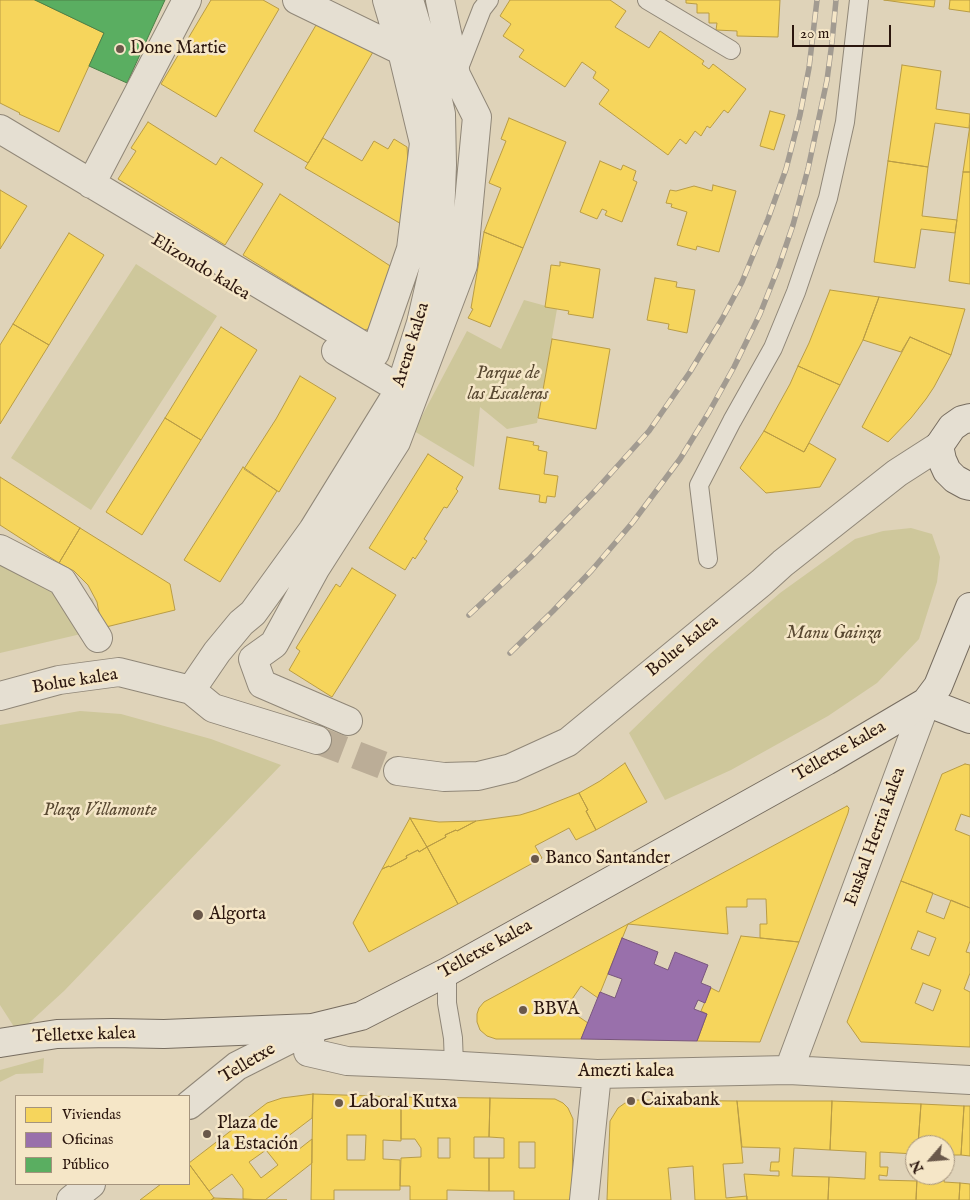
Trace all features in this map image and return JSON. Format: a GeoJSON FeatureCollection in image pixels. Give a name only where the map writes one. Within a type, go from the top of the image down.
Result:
{"type":"FeatureCollection","features":[{"type":"Feature","properties":{"kind":"street"},"geometry":{"type":"LineString","coordinates":[[91,184],[187,0]]}},
{"type":"Feature","properties":{"kind":"street"},"geometry":{"type":"LineString","coordinates":[[298,0],[402,51]]}},
{"type":"Feature","properties":{"kind":"street"},"geometry":{"type":"LineString","coordinates":[[0,129],[375,353],[411,249],[424,143],[402,51],[387,0]]}},
{"type":"Feature","properties":{"kind":"street","name":"Arene kalea"},"geometry":{"type":"LineString","coordinates":[[191,690],[217,652],[241,623],[253,613],[313,530],[400,390],[421,323],[439,245],[442,165],[441,114],[435,87],[409,0]]}},
{"type":"Feature","properties":{"kind":"street"},"geometry":{"type":"LineString","coordinates":[[348,722],[262,684],[253,659],[274,644],[315,569],[396,442],[463,265],[477,117],[456,75],[440,0]]}},
{"type":"Feature","properties":{"kind":"street","name":"Elizondo kalea"},"geometry":{"type":"LineString","coordinates":[[0,146],[400,390]]}},
{"type":"Feature","properties":{"kind":"street"},"geometry":{"type":"LineString","coordinates":[[970,418],[962,420],[952,427],[939,446],[947,471],[955,479],[970,486]]}},
{"type":"Feature","properties":{"kind":"street","name":"Bolue kalea"},"geometry":{"type":"LineString","coordinates":[[398,771],[444,777],[478,776],[511,768],[568,742],[790,558],[897,473],[939,446]]}},
{"type":"Feature","properties":{"kind":"street"},"geometry":{"type":"LineString","coordinates":[[0,549],[62,581],[98,638]]}},
{"type":"Feature","properties":{"kind":"street","name":"Euskal Herria kalea"},"geometry":{"type":"LineString","coordinates":[[789,1070],[926,702],[938,686],[970,607]]}},
{"type":"Feature","properties":{"kind":"street","name":"Bolue kalea"},"geometry":{"type":"LineString","coordinates":[[0,696],[59,680],[119,672],[191,690],[213,708],[317,740]]}},
{"type":"Feature","properties":{"kind":"street"},"geometry":{"type":"LineString","coordinates":[[926,702],[970,720]]}},
{"type":"Feature","properties":{"kind":"street","name":"Telletxe kalea"},"geometry":{"type":"LineString","coordinates":[[0,1043],[57,1034],[164,1034],[312,1028],[361,1016],[447,972],[826,762],[926,702]]}},
{"type":"Feature","properties":{"kind":"street","name":"Amezti kalea"},"geometry":{"type":"LineString","coordinates":[[312,1028],[308,1052],[347,1061],[454,1065],[598,1074],[789,1070],[970,1080]]}},
{"type":"Feature","properties":{"kind":"street","name":"Telletxe"},"geometry":{"type":"LineString","coordinates":[[190,1104],[237,1066],[312,1028]]}},
{"type":"Feature","properties":{"kind":"street"},"geometry":{"type":"LineString","coordinates":[[584,1200],[598,1074]]}},
{"type":"Feature","properties":{"kind":"street"},"geometry":{"type":"LineString","coordinates":[[71,1200],[90,1185]]}},
{"type":"Feature","properties":{"kind":"lane"},"geometry":{"type":"LineString","coordinates":[[441,114],[482,9],[488,0]]}},
{"type":"Feature","properties":{"kind":"lane"},"geometry":{"type":"LineString","coordinates":[[708,558],[698,485],[773,348],[796,292],[828,198],[846,122],[860,0]]}},
{"type":"Feature","properties":{"kind":"lane"},"geometry":{"type":"LineString","coordinates":[[655,2],[732,50]]}},
{"type":"Feature","properties":{"kind":"lane"},"geometry":{"type":"LineString","coordinates":[[447,972],[447,1003],[453,1038],[454,1065]]}},
{"type":"Feature","properties":{"kind":"green space"},"geometry":{"type":"Polygon","coordinates":[[[136,264],[217,316],[91,510],[11,458],[136,264]]]}},
{"type":"Feature","properties":{"kind":"green space","name":"Parque de las Escaleras"},"geometry":{"type":"Polygon","coordinates":[[[524,300],[557,309],[537,423],[507,429],[480,407],[474,467],[414,431],[467,331],[501,349],[524,300]]]}},
{"type":"Feature","properties":{"kind":"green space","name":"Manu Gainza"},"geometry":{"type":"Polygon","coordinates":[[[911,528],[932,534],[940,557],[937,582],[919,639],[877,683],[828,716],[731,770],[665,800],[629,733],[711,653],[780,593],[855,539],[883,531],[911,528]]]}},
{"type":"Feature","properties":{"kind":"green space"},"geometry":{"type":"Polygon","coordinates":[[[0,544],[93,599],[98,630],[0,653],[0,544]]]}},
{"type":"Feature","properties":{"kind":"green space","name":"Plaza Villamonte"},"geometry":{"type":"Polygon","coordinates":[[[80,711],[121,714],[211,739],[281,765],[64,991],[18,1033],[0,1005],[0,725],[80,711]]]}},
{"type":"Feature","properties":{"kind":"green space"},"geometry":{"type":"Polygon","coordinates":[[[44,1058],[43,1073],[16,1074],[0,1082],[0,1070],[44,1058]]]}},
{"type":"Feature","properties":{"kind":"building: Viviendas"},"geometry":{"type":"Polygon","coordinates":[[[0,0],[35,0],[104,33],[59,132],[0,103],[0,0]]]}},
{"type":"Feature","properties":{"kind":"building: Viviendas"},"geometry":{"type":"Polygon","coordinates":[[[211,0],[263,0],[279,9],[216,117],[161,84],[211,0]]]}},
{"type":"Feature","properties":{"kind":"building: Viviendas"},"geometry":{"type":"Polygon","coordinates":[[[510,0],[610,0],[626,11],[615,27],[649,48],[660,31],[704,61],[702,64],[709,69],[713,64],[746,89],[728,113],[724,110],[710,128],[707,126],[701,136],[695,131],[686,144],[680,139],[668,155],[599,104],[609,90],[593,78],[596,72],[582,62],[565,87],[519,57],[524,50],[503,36],[511,24],[500,16],[510,0]]]}},
{"type":"Feature","properties":{"kind":"building: Viviendas"},"geometry":{"type":"Polygon","coordinates":[[[686,0],[780,0],[778,37],[737,36],[737,31],[716,30],[717,23],[709,23],[709,13],[697,13],[697,4],[686,3],[686,0]]]}},
{"type":"Feature","properties":{"kind":"building: Viviendas"},"geometry":{"type":"Polygon","coordinates":[[[884,0],[935,0],[934,7],[884,0]]]}},
{"type":"Feature","properties":{"kind":"building: Viviendas"},"geometry":{"type":"Polygon","coordinates":[[[950,0],[970,0],[970,12],[949,9],[950,0]]]}},
{"type":"Feature","properties":{"kind":"building: Viviendas"},"geometry":{"type":"Polygon","coordinates":[[[319,20],[373,52],[308,163],[254,131],[319,20]]]}},
{"type":"Feature","properties":{"kind":"building: Viviendas"},"geometry":{"type":"Polygon","coordinates":[[[902,65],[941,71],[936,109],[970,114],[969,128],[935,123],[928,167],[888,161],[902,65]]]}},
{"type":"Feature","properties":{"kind":"building: Viviendas"},"geometry":{"type":"Polygon","coordinates":[[[770,111],[785,115],[774,150],[760,146],[770,111]]]}},
{"type":"Feature","properties":{"kind":"building: Viviendas"},"geometry":{"type":"Polygon","coordinates":[[[509,118],[566,142],[523,248],[484,232],[501,188],[489,183],[506,141],[501,139],[509,118]]]}},
{"type":"Feature","properties":{"kind":"building: Viviendas"},"geometry":{"type":"Polygon","coordinates":[[[148,122],[216,165],[221,157],[263,184],[225,245],[118,179],[136,151],[131,148],[148,122]]]}},
{"type":"Feature","properties":{"kind":"building: Viviendas"},"geometry":{"type":"Polygon","coordinates":[[[970,125],[970,172],[963,172],[970,125]]]}},
{"type":"Feature","properties":{"kind":"building: Viviendas"},"geometry":{"type":"Polygon","coordinates":[[[323,138],[362,161],[374,141],[388,149],[394,139],[407,147],[409,179],[403,225],[305,168],[323,138]]]}},
{"type":"Feature","properties":{"kind":"building: Viviendas"},"geometry":{"type":"Polygon","coordinates":[[[600,161],[621,170],[623,165],[636,171],[633,180],[637,182],[622,222],[605,215],[607,211],[602,209],[597,219],[580,212],[600,161]]]}},
{"type":"Feature","properties":{"kind":"building: Viviendas"},"geometry":{"type":"Polygon","coordinates":[[[888,161],[928,167],[922,216],[957,220],[955,233],[921,229],[915,268],[874,262],[888,161]]]}},
{"type":"Feature","properties":{"kind":"building: Viviendas"},"geometry":{"type":"Polygon","coordinates":[[[963,172],[970,172],[970,284],[949,281],[963,172]]]}},
{"type":"Feature","properties":{"kind":"building: Viviendas"},"geometry":{"type":"Polygon","coordinates":[[[713,185],[736,191],[719,252],[697,246],[696,250],[677,245],[687,212],[671,207],[672,204],[666,203],[670,190],[676,191],[694,186],[712,191],[713,185]]]}},
{"type":"Feature","properties":{"kind":"building: Viviendas"},"geometry":{"type":"Polygon","coordinates":[[[0,190],[27,206],[0,249],[0,190]]]}},
{"type":"Feature","properties":{"kind":"building: Viviendas"},"geometry":{"type":"Polygon","coordinates":[[[280,194],[401,273],[387,324],[364,330],[243,255],[280,194]]]}},
{"type":"Feature","properties":{"kind":"building: Viviendas"},"geometry":{"type":"Polygon","coordinates":[[[484,232],[523,248],[490,327],[468,318],[473,309],[471,308],[484,232]]]}},
{"type":"Feature","properties":{"kind":"building: Viviendas"},"geometry":{"type":"Polygon","coordinates":[[[69,233],[104,255],[49,345],[13,324],[69,233]]]}},
{"type":"Feature","properties":{"kind":"building: Viviendas"},"geometry":{"type":"Polygon","coordinates":[[[560,262],[600,269],[593,318],[568,314],[569,311],[545,307],[551,265],[560,266],[560,262]]]}},
{"type":"Feature","properties":{"kind":"building: Viviendas"},"geometry":{"type":"Polygon","coordinates":[[[655,278],[677,282],[676,287],[695,290],[687,333],[668,329],[669,324],[647,320],[655,278]]]}},
{"type":"Feature","properties":{"kind":"building: Viviendas"},"geometry":{"type":"Polygon","coordinates":[[[830,290],[879,297],[863,340],[840,385],[798,366],[830,290]]]}},
{"type":"Feature","properties":{"kind":"building: Viviendas"},"geometry":{"type":"Polygon","coordinates":[[[879,297],[965,309],[951,355],[910,337],[901,352],[863,340],[879,297]]]}},
{"type":"Feature","properties":{"kind":"building: Viviendas"},"geometry":{"type":"Polygon","coordinates":[[[13,324],[49,345],[0,424],[0,345],[13,324]]]}},
{"type":"Feature","properties":{"kind":"building: Viviendas"},"geometry":{"type":"Polygon","coordinates":[[[221,327],[257,350],[201,440],[165,418],[221,327]]]}},
{"type":"Feature","properties":{"kind":"building: Viviendas"},"geometry":{"type":"Polygon","coordinates":[[[910,337],[951,355],[926,399],[888,442],[862,427],[910,337]]]}},
{"type":"Feature","properties":{"kind":"building: Viviendas"},"geometry":{"type":"Polygon","coordinates":[[[552,339],[610,349],[596,429],[538,418],[552,339]]]}},
{"type":"Feature","properties":{"kind":"building: Viviendas"},"geometry":{"type":"Polygon","coordinates":[[[798,366],[840,385],[804,452],[764,431],[798,366]]]}},
{"type":"Feature","properties":{"kind":"building: Viviendas"},"geometry":{"type":"Polygon","coordinates":[[[300,376],[336,398],[279,492],[244,469],[276,419],[300,376]]]}},
{"type":"Feature","properties":{"kind":"building: Viviendas"},"geometry":{"type":"Polygon","coordinates":[[[165,418],[201,440],[142,535],[106,512],[165,418]]]}},
{"type":"Feature","properties":{"kind":"building: Viviendas"},"geometry":{"type":"Polygon","coordinates":[[[764,431],[804,452],[809,443],[836,459],[820,487],[766,493],[740,468],[764,431]]]}},
{"type":"Feature","properties":{"kind":"building: Viviendas"},"geometry":{"type":"Polygon","coordinates":[[[507,437],[534,442],[533,445],[539,446],[538,450],[547,452],[544,474],[558,476],[555,497],[547,496],[546,503],[539,502],[540,495],[499,489],[507,437]]]}},
{"type":"Feature","properties":{"kind":"building: Viviendas"},"geometry":{"type":"Polygon","coordinates":[[[428,454],[463,477],[456,489],[458,491],[447,508],[444,507],[424,539],[427,541],[405,570],[369,548],[428,454]]]}},
{"type":"Feature","properties":{"kind":"building: Viviendas"},"geometry":{"type":"Polygon","coordinates":[[[243,467],[277,491],[220,582],[184,560],[243,467]]]}},
{"type":"Feature","properties":{"kind":"building: Viviendas"},"geometry":{"type":"Polygon","coordinates":[[[0,477],[80,528],[59,563],[0,525],[0,477]]]}},
{"type":"Feature","properties":{"kind":"building: Viviendas"},"geometry":{"type":"Polygon","coordinates":[[[80,528],[170,584],[175,610],[102,628],[97,602],[88,585],[74,571],[59,563],[80,528]]]}},
{"type":"Feature","properties":{"kind":"building: Viviendas"},"geometry":{"type":"Polygon","coordinates":[[[352,568],[396,595],[332,697],[289,670],[300,651],[296,648],[336,584],[340,587],[352,568]]]}},
{"type":"Feature","properties":{"kind":"building: Viviendas"},"geometry":{"type":"Polygon","coordinates":[[[625,763],[647,802],[596,830],[579,793],[625,763]]]}},
{"type":"Feature","properties":{"kind":"building: Viviendas"},"geometry":{"type":"Polygon","coordinates":[[[965,764],[970,765],[970,817],[961,814],[955,830],[970,836],[970,908],[901,881],[942,774],[965,764]]]}},
{"type":"Feature","properties":{"kind":"building: Viviendas"},"geometry":{"type":"Polygon","coordinates":[[[579,793],[596,830],[576,840],[569,828],[535,846],[542,858],[458,904],[427,847],[446,837],[445,835],[476,821],[520,815],[579,793]]]}},
{"type":"Feature","properties":{"kind":"building: Viviendas"},"geometry":{"type":"Polygon","coordinates":[[[847,806],[849,808],[848,813],[799,942],[760,938],[760,924],[767,924],[766,899],[747,899],[747,907],[726,907],[728,934],[628,924],[847,806]]]}},
{"type":"Feature","properties":{"kind":"building: Viviendas"},"geometry":{"type":"Polygon","coordinates":[[[410,818],[439,822],[476,821],[445,835],[446,837],[427,847],[410,818]]]}},
{"type":"Feature","properties":{"kind":"building: Viviendas"},"geometry":{"type":"Polygon","coordinates":[[[410,818],[427,847],[406,856],[407,858],[390,867],[382,869],[410,818]]]}},
{"type":"Feature","properties":{"kind":"building: Viviendas"},"geometry":{"type":"Polygon","coordinates":[[[427,847],[458,904],[369,952],[353,923],[382,869],[390,867],[407,858],[406,856],[427,847]]]}},
{"type":"Feature","properties":{"kind":"building: Viviendas"},"geometry":{"type":"Polygon","coordinates":[[[901,881],[933,893],[926,912],[944,919],[951,900],[970,908],[970,941],[966,952],[970,953],[970,973],[964,989],[970,992],[970,1047],[861,1042],[847,1022],[901,881]],[[918,931],[911,949],[929,956],[936,938],[918,931]],[[923,983],[915,1003],[933,1011],[941,990],[923,983]]]}},
{"type":"Feature","properties":{"kind":"building: Viviendas"},"geometry":{"type":"Polygon","coordinates":[[[628,924],[598,998],[581,986],[566,1008],[588,1023],[581,1039],[496,1039],[487,1036],[480,1030],[477,1014],[484,1002],[628,924]]]}},
{"type":"Feature","properties":{"kind":"building: Viviendas"},"geometry":{"type":"Polygon","coordinates":[[[741,936],[799,942],[760,1042],[697,1041],[707,1014],[701,1011],[711,988],[719,992],[741,936]]]}},
{"type":"Feature","properties":{"kind":"building: Viviendas"},"geometry":{"type":"Polygon","coordinates":[[[313,1094],[312,1118],[287,1137],[298,1150],[312,1139],[312,1163],[265,1200],[243,1199],[243,1189],[232,1174],[209,1191],[190,1165],[190,1162],[267,1103],[282,1098],[313,1094]],[[266,1150],[249,1162],[261,1178],[278,1165],[266,1150]]]}},
{"type":"Feature","properties":{"kind":"building: Viviendas"},"geometry":{"type":"Polygon","coordinates":[[[313,1094],[401,1097],[401,1141],[383,1140],[383,1159],[400,1160],[400,1190],[334,1190],[334,1200],[311,1200],[313,1094]],[[347,1135],[347,1160],[365,1160],[366,1135],[347,1135]]]}},
{"type":"Feature","properties":{"kind":"building: Viviendas"},"geometry":{"type":"Polygon","coordinates":[[[401,1097],[490,1098],[489,1137],[474,1137],[474,1158],[489,1158],[489,1191],[447,1190],[447,1200],[410,1200],[410,1186],[400,1186],[401,1158],[421,1157],[421,1148],[415,1139],[401,1139],[401,1097]],[[438,1138],[438,1158],[450,1158],[450,1138],[438,1138]]]}},
{"type":"Feature","properties":{"kind":"building: Viviendas"},"geometry":{"type":"Polygon","coordinates":[[[490,1098],[555,1099],[563,1103],[568,1108],[573,1119],[572,1200],[514,1200],[514,1191],[489,1191],[489,1158],[504,1158],[504,1138],[489,1137],[490,1098]],[[519,1142],[519,1168],[535,1168],[535,1142],[519,1142]]]}},
{"type":"Feature","properties":{"kind":"building: Viviendas"},"geometry":{"type":"Polygon","coordinates":[[[633,1100],[737,1101],[743,1163],[723,1164],[726,1198],[747,1196],[747,1200],[695,1200],[693,1166],[668,1168],[671,1200],[607,1200],[610,1121],[618,1108],[633,1100]]]}},
{"type":"Feature","properties":{"kind":"building: Viviendas"},"geometry":{"type":"Polygon","coordinates":[[[737,1101],[832,1101],[830,1150],[794,1148],[792,1176],[829,1177],[828,1200],[747,1200],[744,1174],[779,1176],[779,1171],[770,1171],[771,1162],[779,1162],[780,1148],[742,1147],[737,1101]]]}},
{"type":"Feature","properties":{"kind":"building: Viviendas"},"geometry":{"type":"Polygon","coordinates":[[[832,1101],[921,1104],[919,1135],[905,1135],[905,1153],[880,1152],[880,1167],[888,1167],[887,1176],[879,1175],[879,1180],[905,1181],[905,1185],[917,1185],[916,1200],[828,1200],[829,1177],[865,1179],[866,1152],[830,1150],[832,1101]]]}},
{"type":"Feature","properties":{"kind":"building: Viviendas"},"geometry":{"type":"Polygon","coordinates":[[[921,1104],[964,1106],[961,1155],[955,1155],[955,1135],[919,1135],[921,1104]]]}},
{"type":"Feature","properties":{"kind":"building: Viviendas"},"geometry":{"type":"Polygon","coordinates":[[[964,1106],[970,1106],[970,1156],[961,1155],[964,1106]]]}},
{"type":"Feature","properties":{"kind":"building: Viviendas"},"geometry":{"type":"Polygon","coordinates":[[[190,1165],[214,1198],[211,1200],[140,1200],[160,1185],[190,1185],[190,1165]]]}},
{"type":"Feature","properties":{"kind":"building: Viviendas"},"geometry":{"type":"Polygon","coordinates":[[[955,1183],[960,1183],[959,1200],[916,1200],[917,1185],[955,1185],[955,1183]]]}},
{"type":"Feature","properties":{"kind":"building: Viviendas"},"geometry":{"type":"Polygon","coordinates":[[[960,1183],[970,1184],[970,1200],[959,1200],[960,1183]]]}},
{"type":"Feature","properties":{"kind":"building: Viviendas"},"geometry":{"type":"Polygon","coordinates":[[[214,1198],[265,1200],[211,1200],[214,1198]]]}},
{"type":"Feature","properties":{"kind":"building: Oficinas"},"geometry":{"type":"Polygon","coordinates":[[[622,938],[658,952],[654,964],[668,970],[675,952],[708,965],[701,983],[711,987],[705,1003],[698,1000],[694,1009],[707,1014],[697,1041],[581,1039],[600,992],[615,998],[622,979],[608,974],[622,938]]]}},
{"type":"Feature","properties":{"kind":"building: Público","name":"Done Martie"},"geometry":{"type":"Polygon","coordinates":[[[35,0],[165,0],[127,83],[89,66],[104,33],[35,0]]]}},
{"type":"Feature","properties":{"kind":"tunnel"},"geometry":{"type":"LineString","coordinates":[[317,740],[398,771]]}},
{"type":"Feature","properties":{"kind":"railway"},"geometry":{"type":"LineString","coordinates":[[469,615],[530,558],[595,491],[649,431],[690,372],[722,319],[742,282],[786,169],[800,115],[809,68],[817,0]]}},
{"type":"Feature","properties":{"kind":"railway"},"geometry":{"type":"LineString","coordinates":[[510,653],[592,570],[633,522],[680,459],[734,367],[760,314],[793,225],[808,169],[827,80],[836,0]]}},
{"type":"Feature","properties":{"kind":"place","name":"Done Martie"},"geometry":{"type":"Point","coordinates":[120,49]}},
{"type":"Feature","properties":{"kind":"place","name":"Banco Santander"},"geometry":{"type":"Point","coordinates":[535,859]}},
{"type":"Feature","properties":{"kind":"place","name":"Algorta"},"geometry":{"type":"Point","coordinates":[198,915]}},
{"type":"Feature","properties":{"kind":"place","name":"BBVA"},"geometry":{"type":"Point","coordinates":[523,1010]}},
{"type":"Feature","properties":{"kind":"place","name":"Caixabank"},"geometry":{"type":"Point","coordinates":[631,1101]}},
{"type":"Feature","properties":{"kind":"place","name":"Laboral Kutxa"},"geometry":{"type":"Point","coordinates":[339,1103]}},
{"type":"Feature","properties":{"kind":"place","name":"Plaza de la Estación"},"geometry":{"type":"Point","coordinates":[207,1134]}}]}
